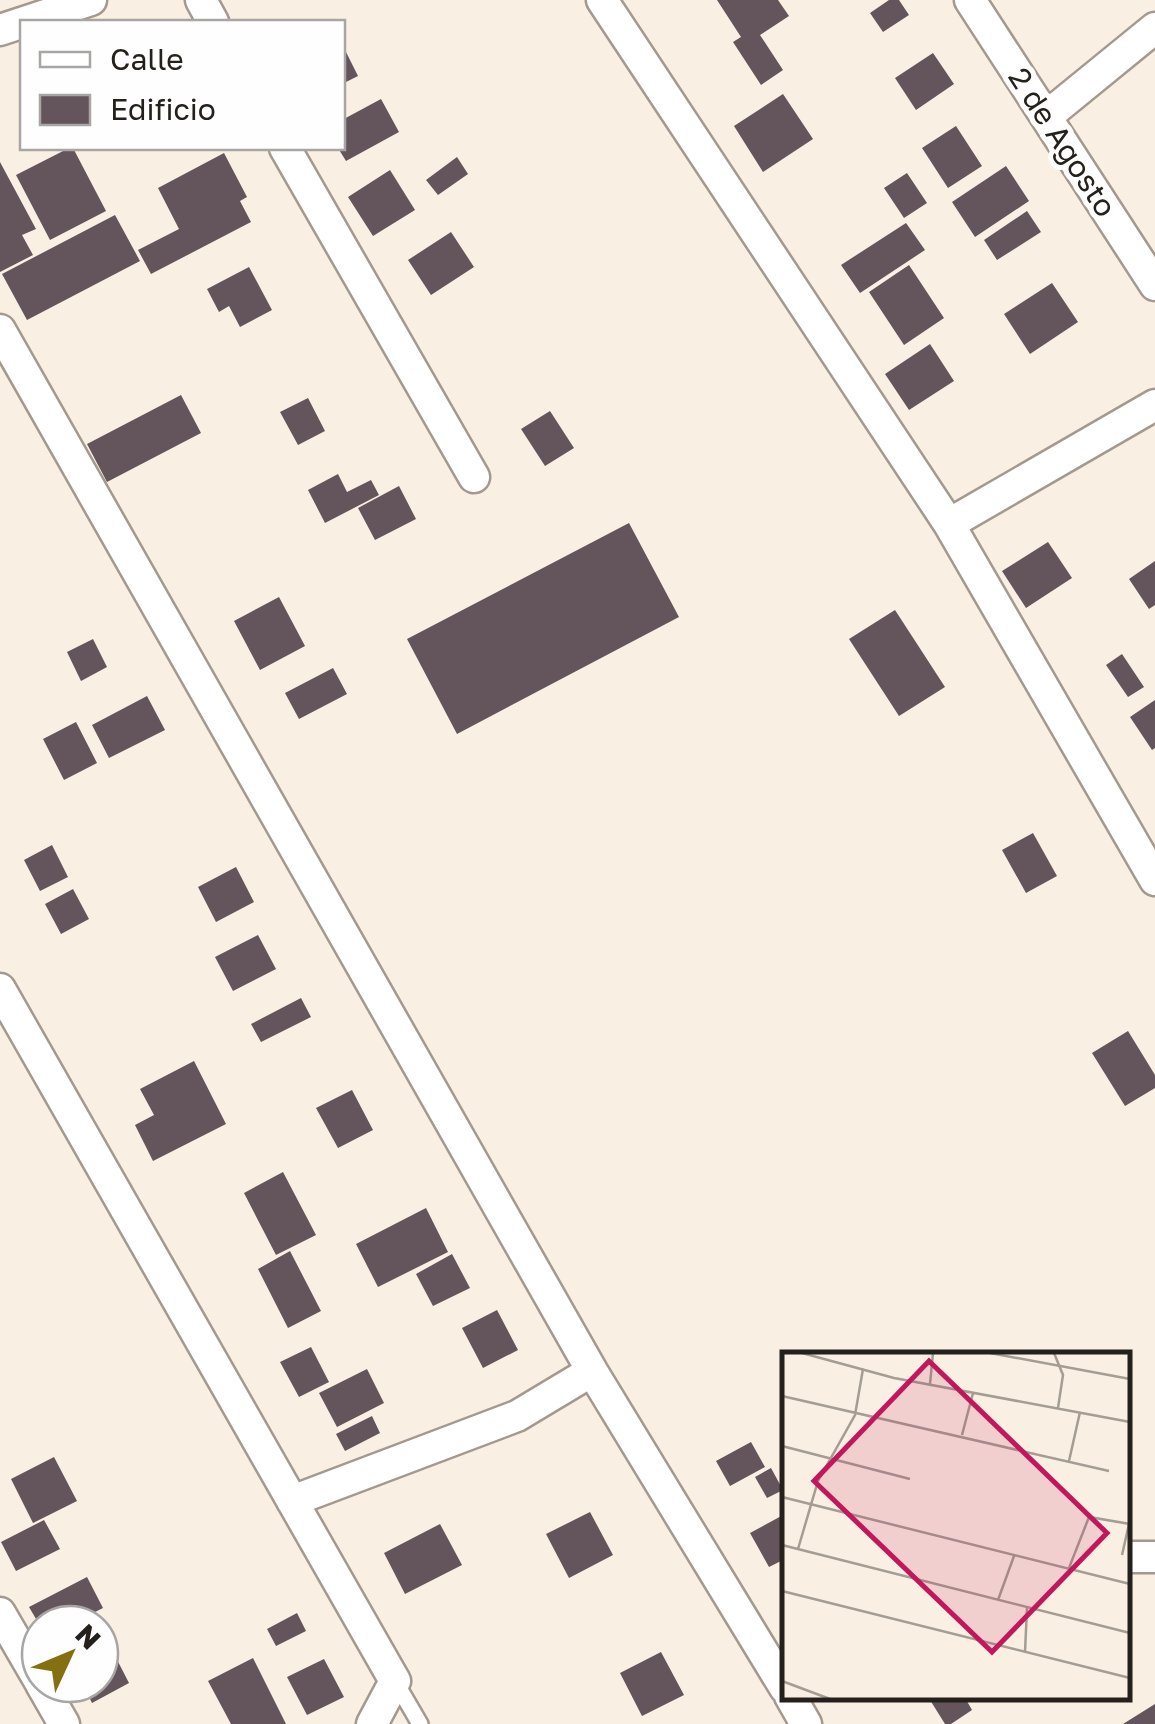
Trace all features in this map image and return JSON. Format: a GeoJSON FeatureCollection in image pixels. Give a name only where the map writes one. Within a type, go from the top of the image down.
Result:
{"type":"FeatureCollection","features":[{"type":"Feature","properties":{"kind":"street"},"geometry":{"type":"LineString","coordinates":[[31,20],[92,0]]}},
{"type":"Feature","properties":{"kind":"street"},"geometry":{"type":"LineString","coordinates":[[602,0],[949,524],[1155,880]]}},
{"type":"Feature","properties":{"kind":"street","name":"2 de Agosto"},"geometry":{"type":"LineString","coordinates":[[970,0],[1155,285]]}},
{"type":"Feature","properties":{"kind":"street"},"geometry":{"type":"LineString","coordinates":[[1048,116],[1155,28]]}},
{"type":"Feature","properties":{"kind":"street"},"geometry":{"type":"LineString","coordinates":[[286,150],[474,477]]}},
{"type":"Feature","properties":{"kind":"street"},"geometry":{"type":"LineString","coordinates":[[0,330],[592,1372],[782,1676]]}},
{"type":"Feature","properties":{"kind":"street"},"geometry":{"type":"LineString","coordinates":[[949,524],[1155,406]]}},
{"type":"Feature","properties":{"kind":"street"},"geometry":{"type":"LineString","coordinates":[[0,989],[395,1681],[372,1724]]}},
{"type":"Feature","properties":{"kind":"street"},"geometry":{"type":"LineString","coordinates":[[292,1501],[517,1416],[592,1372]]}},
{"type":"Feature","properties":{"kind":"street"},"geometry":{"type":"LineString","coordinates":[[1130,1556],[1155,1557]]}},
{"type":"Feature","properties":{"kind":"street"},"geometry":{"type":"LineString","coordinates":[[0,1613],[20,1648]]}},
{"type":"Feature","properties":{"kind":"lane"},"geometry":{"type":"LineString","coordinates":[[395,1681],[420,1724]]}},
{"type":"Feature","properties":{"kind":"building"},"geometry":{"type":"Polygon","coordinates":[[[717,0],[778,0],[789,16],[760,35],[783,70],[761,85],[733,42],[741,37],[717,0]]]}},
{"type":"Feature","properties":{"kind":"building"},"geometry":{"type":"Polygon","coordinates":[[[889,0],[899,0],[909,15],[883,32],[870,13],[889,0]]]}},
{"type":"Feature","properties":{"kind":"building"},"geometry":{"type":"Polygon","coordinates":[[[345,50],[358,76],[345,82],[345,50]]]}},
{"type":"Feature","properties":{"kind":"building"},"geometry":{"type":"Polygon","coordinates":[[[933,53],[954,84],[916,110],[895,78],[933,53]]]}},
{"type":"Feature","properties":{"kind":"building"},"geometry":{"type":"Polygon","coordinates":[[[783,94],[813,139],[763,172],[734,126],[783,94]]]}},
{"type":"Feature","properties":{"kind":"building"},"geometry":{"type":"Polygon","coordinates":[[[381,99],[399,132],[346,161],[339,150],[345,150],[345,118],[381,99]]]}},
{"type":"Feature","properties":{"kind":"building"},"geometry":{"type":"Polygon","coordinates":[[[956,126],[982,166],[948,188],[922,148],[956,126]]]}},
{"type":"Feature","properties":{"kind":"building"},"geometry":{"type":"Polygon","coordinates":[[[65,150],[74,150],[106,211],[50,240],[16,175],[65,150]]]}},
{"type":"Feature","properties":{"kind":"building"},"geometry":{"type":"Polygon","coordinates":[[[224,153],[247,197],[240,201],[251,222],[151,274],[138,250],[179,229],[158,188],[224,153]]]}},
{"type":"Feature","properties":{"kind":"building"},"geometry":{"type":"Polygon","coordinates":[[[457,157],[468,174],[438,195],[426,180],[457,157]]]}},
{"type":"Feature","properties":{"kind":"building"},"geometry":{"type":"Polygon","coordinates":[[[0,162],[36,229],[22,235],[33,255],[0,272],[0,162]]]}},
{"type":"Feature","properties":{"kind":"building"},"geometry":{"type":"Polygon","coordinates":[[[1006,166],[1029,201],[975,237],[952,202],[1006,166]]]}},
{"type":"Feature","properties":{"kind":"building"},"geometry":{"type":"Polygon","coordinates":[[[390,170],[415,210],[373,236],[348,197],[390,170]]]}},
{"type":"Feature","properties":{"kind":"building"},"geometry":{"type":"Polygon","coordinates":[[[907,173],[927,203],[904,218],[884,188],[907,173]]]}},
{"type":"Feature","properties":{"kind":"building"},"geometry":{"type":"Polygon","coordinates":[[[1027,211],[1041,232],[997,260],[984,240],[1027,211]]]}},
{"type":"Feature","properties":{"kind":"building"},"geometry":{"type":"Polygon","coordinates":[[[115,215],[140,261],[27,320],[2,274],[115,215]]]}},
{"type":"Feature","properties":{"kind":"building"},"geometry":{"type":"Polygon","coordinates":[[[906,223],[925,250],[860,293],[841,265],[906,223]]]}},
{"type":"Feature","properties":{"kind":"building"},"geometry":{"type":"Polygon","coordinates":[[[451,232],[474,267],[431,295],[408,260],[451,232]]]}},
{"type":"Feature","properties":{"kind":"building"},"geometry":{"type":"Polygon","coordinates":[[[909,265],[944,318],[904,345],[869,292],[909,265]]]}},
{"type":"Feature","properties":{"kind":"building"},"geometry":{"type":"Polygon","coordinates":[[[249,267],[272,310],[240,327],[229,306],[219,312],[207,289],[249,267]]]}},
{"type":"Feature","properties":{"kind":"building"},"geometry":{"type":"Polygon","coordinates":[[[1052,283],[1078,322],[1030,354],[1004,314],[1052,283]]]}},
{"type":"Feature","properties":{"kind":"building"},"geometry":{"type":"Polygon","coordinates":[[[930,344],[954,381],[909,410],[885,374],[930,344]]]}},
{"type":"Feature","properties":{"kind":"building"},"geometry":{"type":"Polygon","coordinates":[[[181,395],[201,433],[107,482],[87,444],[181,395]]]}},
{"type":"Feature","properties":{"kind":"building"},"geometry":{"type":"Polygon","coordinates":[[[308,398],[325,431],[298,445],[280,412],[308,398]]]}},
{"type":"Feature","properties":{"kind":"building"},"geometry":{"type":"Polygon","coordinates":[[[550,411],[574,448],[545,466],[521,429],[550,411]]]}},
{"type":"Feature","properties":{"kind":"building"},"geometry":{"type":"Polygon","coordinates":[[[338,474],[347,492],[371,480],[379,495],[325,523],[308,490],[338,474]]]}},
{"type":"Feature","properties":{"kind":"building"},"geometry":{"type":"Polygon","coordinates":[[[399,486],[416,519],[375,540],[358,508],[399,486]]]}},
{"type":"Feature","properties":{"kind":"building"},"geometry":{"type":"Polygon","coordinates":[[[629,523],[679,617],[457,734],[407,639],[629,523]]]}},
{"type":"Feature","properties":{"kind":"building"},"geometry":{"type":"Polygon","coordinates":[[[1048,542],[1072,578],[1026,608],[1002,571],[1048,542]]]}},
{"type":"Feature","properties":{"kind":"building"},"geometry":{"type":"Polygon","coordinates":[[[1155,561],[1155,605],[1149,609],[1129,579],[1155,561]]]}},
{"type":"Feature","properties":{"kind":"building"},"geometry":{"type":"Polygon","coordinates":[[[279,597],[305,646],[260,670],[234,621],[279,597]]]}},
{"type":"Feature","properties":{"kind":"building"},"geometry":{"type":"Polygon","coordinates":[[[895,610],[945,687],[899,716],[849,639],[895,610]]]}},
{"type":"Feature","properties":{"kind":"building"},"geometry":{"type":"Polygon","coordinates":[[[93,639],[107,667],[81,681],[67,652],[93,639]]]}},
{"type":"Feature","properties":{"kind":"building"},"geometry":{"type":"Polygon","coordinates":[[[1122,654],[1144,687],[1128,697],[1106,665],[1122,654]]]}},
{"type":"Feature","properties":{"kind":"building"},"geometry":{"type":"Polygon","coordinates":[[[333,668],[347,694],[299,719],[285,693],[333,668]]]}},
{"type":"Feature","properties":{"kind":"building"},"geometry":{"type":"Polygon","coordinates":[[[147,696],[165,730],[109,758],[92,725],[147,696]]]}},
{"type":"Feature","properties":{"kind":"building"},"geometry":{"type":"Polygon","coordinates":[[[1155,700],[1155,748],[1152,750],[1130,717],[1155,700]]]}},
{"type":"Feature","properties":{"kind":"building"},"geometry":{"type":"Polygon","coordinates":[[[76,722],[97,763],[64,780],[43,739],[76,722]]]}},
{"type":"Feature","properties":{"kind":"building"},"geometry":{"type":"Polygon","coordinates":[[[1033,833],[1057,876],[1026,893],[1002,850],[1033,833]]]}},
{"type":"Feature","properties":{"kind":"building"},"geometry":{"type":"Polygon","coordinates":[[[52,845],[68,877],[40,891],[24,860],[52,845]]]}},
{"type":"Feature","properties":{"kind":"building"},"geometry":{"type":"Polygon","coordinates":[[[236,867],[254,902],[216,922],[198,887],[236,867]]]}},
{"type":"Feature","properties":{"kind":"building"},"geometry":{"type":"Polygon","coordinates":[[[73,889],[89,919],[61,934],[45,904],[73,889]]]}},
{"type":"Feature","properties":{"kind":"building"},"geometry":{"type":"Polygon","coordinates":[[[258,935],[276,969],[233,991],[215,957],[258,935]]]}},
{"type":"Feature","properties":{"kind":"building"},"geometry":{"type":"Polygon","coordinates":[[[301,998],[311,1017],[261,1042],[251,1024],[301,998]]]}},
{"type":"Feature","properties":{"kind":"building"},"geometry":{"type":"Polygon","coordinates":[[[1128,1031],[1155,1075],[1155,1088],[1125,1106],[1092,1053],[1128,1031]]]}},
{"type":"Feature","properties":{"kind":"building"},"geometry":{"type":"Polygon","coordinates":[[[194,1061],[226,1124],[153,1161],[135,1125],[154,1115],[140,1089],[194,1061]]]}},
{"type":"Feature","properties":{"kind":"building"},"geometry":{"type":"Polygon","coordinates":[[[352,1090],[373,1130],[338,1148],[316,1108],[352,1090]]]}},
{"type":"Feature","properties":{"kind":"building"},"geometry":{"type":"Polygon","coordinates":[[[283,1172],[316,1235],[276,1255],[244,1193],[283,1172]]]}},
{"type":"Feature","properties":{"kind":"building"},"geometry":{"type":"Polygon","coordinates":[[[426,1208],[448,1252],[378,1287],[356,1244],[426,1208]]]}},
{"type":"Feature","properties":{"kind":"building"},"geometry":{"type":"Polygon","coordinates":[[[290,1251],[321,1311],[288,1328],[258,1269],[290,1251]]]}},
{"type":"Feature","properties":{"kind":"building"},"geometry":{"type":"Polygon","coordinates":[[[452,1254],[470,1288],[433,1306],[416,1274],[452,1254]]]}},
{"type":"Feature","properties":{"kind":"building"},"geometry":{"type":"Polygon","coordinates":[[[497,1310],[518,1350],[483,1368],[462,1328],[497,1310]]]}},
{"type":"Feature","properties":{"kind":"building"},"geometry":{"type":"Polygon","coordinates":[[[311,1347],[329,1382],[299,1397],[280,1362],[311,1347]]]}},
{"type":"Feature","properties":{"kind":"building"},"geometry":{"type":"Polygon","coordinates":[[[367,1369],[384,1403],[337,1427],[319,1393],[367,1369]]]}},
{"type":"Feature","properties":{"kind":"building"},"geometry":{"type":"Polygon","coordinates":[[[372,1416],[380,1433],[345,1451],[336,1434],[372,1416]]]}},
{"type":"Feature","properties":{"kind":"building"},"geometry":{"type":"Polygon","coordinates":[[[751,1442],[765,1467],[730,1486],[716,1461],[751,1442]]]}},
{"type":"Feature","properties":{"kind":"building"},"geometry":{"type":"Polygon","coordinates":[[[54,1457],[77,1501],[33,1523],[11,1479],[54,1457]]]}},
{"type":"Feature","properties":{"kind":"building"},"geometry":{"type":"Polygon","coordinates":[[[771,1468],[782,1490],[767,1498],[755,1477],[771,1468]]]}},
{"type":"Feature","properties":{"kind":"building"},"geometry":{"type":"Polygon","coordinates":[[[590,1512],[613,1555],[569,1578],[546,1534],[590,1512]]]}},
{"type":"Feature","properties":{"kind":"building"},"geometry":{"type":"Polygon","coordinates":[[[782,1516],[782,1560],[769,1567],[750,1533],[782,1516]]]}},
{"type":"Feature","properties":{"kind":"building"},"geometry":{"type":"Polygon","coordinates":[[[44,1520],[60,1549],[16,1571],[1,1542],[44,1520]]]}},
{"type":"Feature","properties":{"kind":"building"},"geometry":{"type":"Polygon","coordinates":[[[440,1524],[462,1565],[405,1594],[384,1553],[440,1524]]]}},
{"type":"Feature","properties":{"kind":"building"},"geometry":{"type":"Polygon","coordinates":[[[87,1577],[101,1604],[35,1604],[87,1577]]]}},
{"type":"Feature","properties":{"kind":"building"},"geometry":{"type":"Polygon","coordinates":[[[297,1613],[306,1631],[276,1646],[267,1629],[297,1613]]]}},
{"type":"Feature","properties":{"kind":"building"},"geometry":{"type":"Polygon","coordinates":[[[661,1652],[684,1695],[642,1716],[620,1673],[661,1652]]]}},
{"type":"Feature","properties":{"kind":"building"},"geometry":{"type":"Polygon","coordinates":[[[253,1658],[286,1724],[231,1724],[208,1681],[253,1658]]]}},
{"type":"Feature","properties":{"kind":"building"},"geometry":{"type":"Polygon","coordinates":[[[324,1659],[344,1697],[307,1715],[287,1677],[324,1659]]]}},
{"type":"Feature","properties":{"kind":"building"},"geometry":{"type":"Polygon","coordinates":[[[120,1666],[129,1683],[120,1688],[120,1666]]]}},
{"type":"Feature","properties":{"kind":"building"},"geometry":{"type":"Polygon","coordinates":[[[966,1699],[972,1710],[945,1724],[930,1700],[966,1699]]]}},
{"type":"Feature","properties":{"kind":"building"},"geometry":{"type":"Polygon","coordinates":[[[1155,1704],[1155,1724],[1123,1724],[1155,1704]]]}}]}
